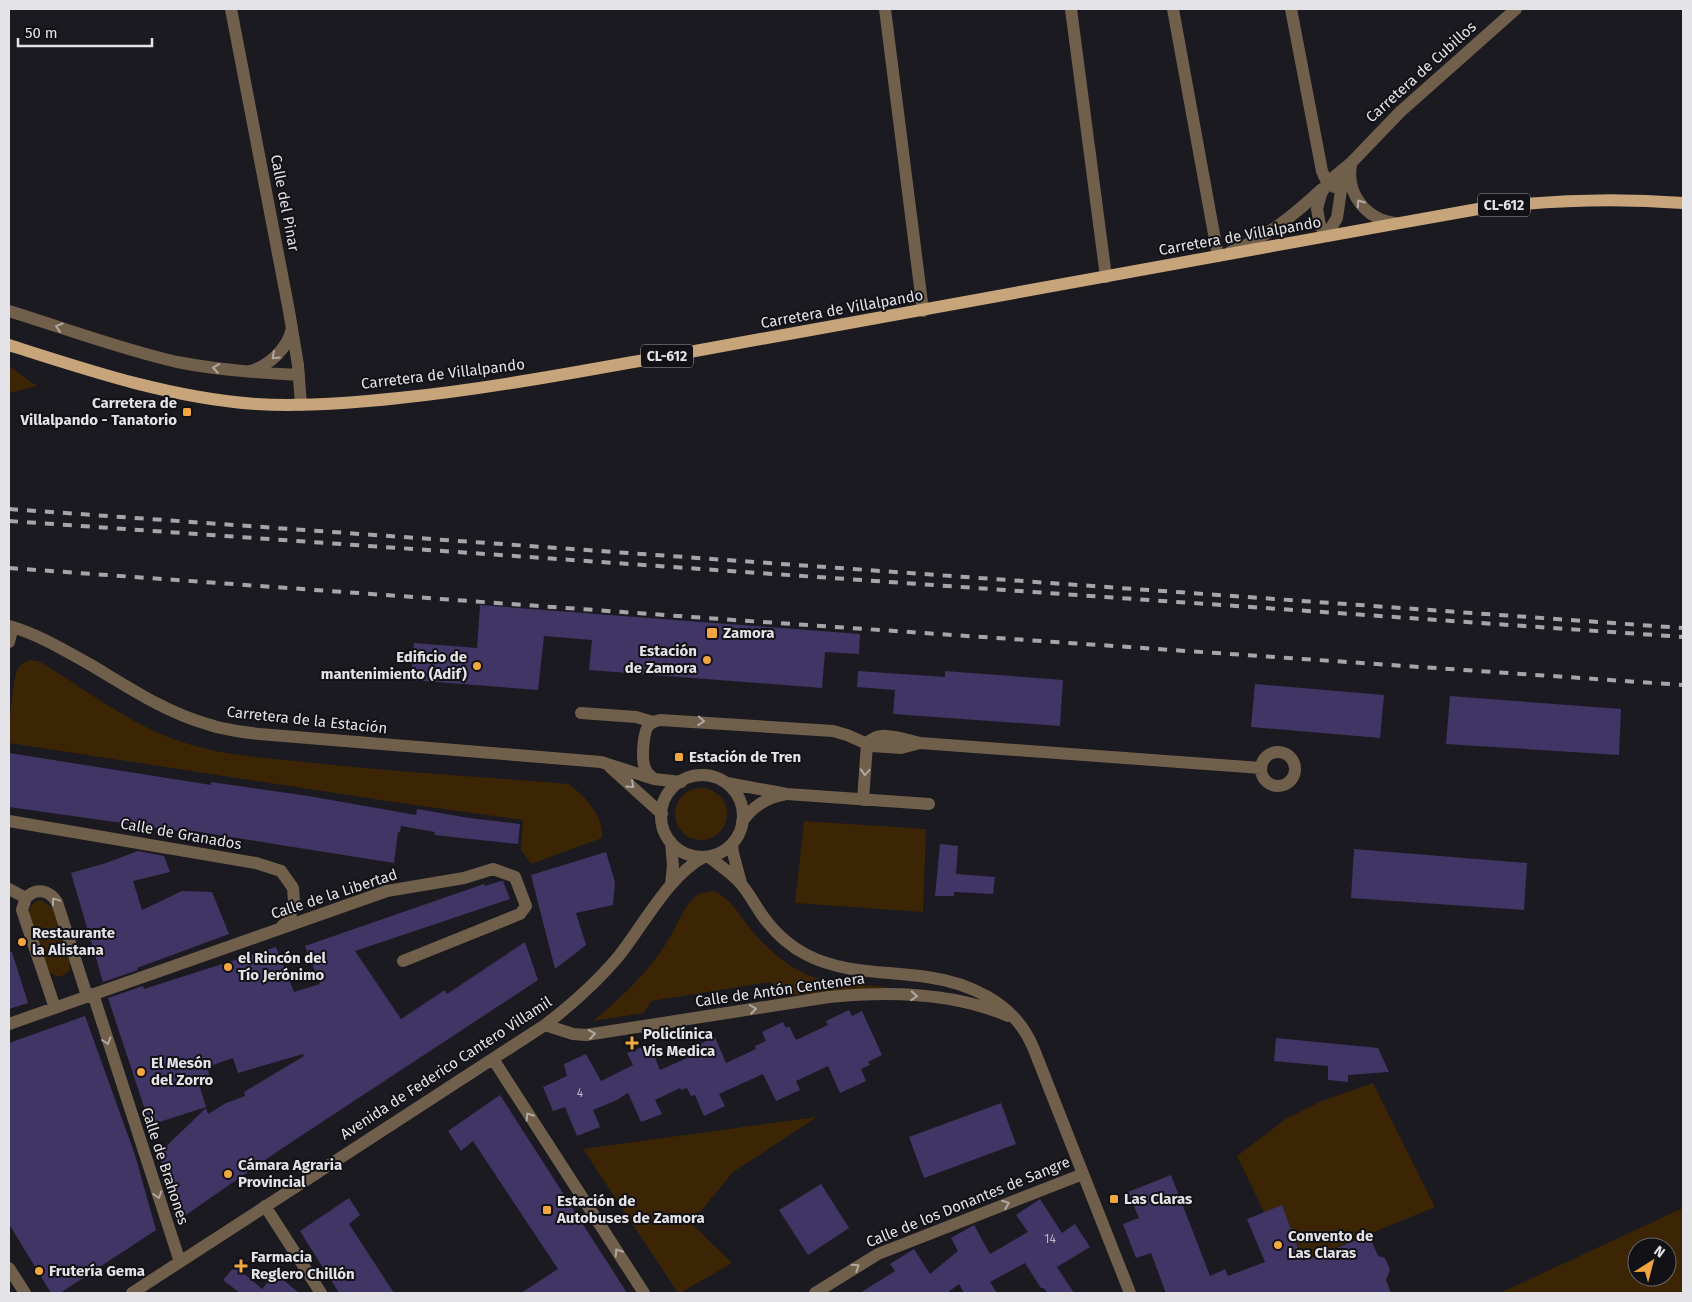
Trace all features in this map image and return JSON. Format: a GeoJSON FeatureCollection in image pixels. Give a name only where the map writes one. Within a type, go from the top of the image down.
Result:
{"type":"FeatureCollection","features":[{"type":"Feature","properties":{"kind":"main road","name":"Carretera de Villalpando"},"geometry":{"type":"LineString","coordinates":[[9,345],[128,381],[192,396],[256,404],[301,405],[397,398],[489,387],[923,311],[1478,209],[1537,202],[1609,199],[1683,203]]}},
{"type":"Feature","properties":{"kind":"street","name":"Calle del Pinar"},"geometry":{"type":"LineString","coordinates":[[231,9],[292,328],[301,405]]}},
{"type":"Feature","properties":{"kind":"street"},"geometry":{"type":"LineString","coordinates":[[885,9],[923,311]]}},
{"type":"Feature","properties":{"kind":"street"},"geometry":{"type":"LineString","coordinates":[[1071,9],[1106,277]]}},
{"type":"Feature","properties":{"kind":"street"},"geometry":{"type":"LineString","coordinates":[[1173,9],[1220,256]]}},
{"type":"Feature","properties":{"kind":"street"},"geometry":{"type":"LineString","coordinates":[[1291,9],[1321,168],[1326,185],[1319,200],[1317,217],[1326,236]]}},
{"type":"Feature","properties":{"kind":"street","name":"Carretera de Cubillos"},"geometry":{"type":"LineString","coordinates":[[1220,256],[1240,248],[1298,212],[1400,112],[1516,9]]}},
{"type":"Feature","properties":{"kind":"street"},"geometry":{"type":"LineString","coordinates":[[1351,162],[1352,188],[1362,206],[1373,216],[1396,224]]}},
{"type":"Feature","properties":{"kind":"street","name":"Carretera de Cubillos"},"geometry":{"type":"LineString","coordinates":[[1326,236],[1338,218],[1343,177],[1351,162]]}},
{"type":"Feature","properties":{"kind":"street"},"geometry":{"type":"LineString","coordinates":[[1326,185],[1341,190]]}},
{"type":"Feature","properties":{"kind":"street"},"geometry":{"type":"LineString","coordinates":[[9,311],[165,359],[212,368],[299,375]]}},
{"type":"Feature","properties":{"kind":"street"},"geometry":{"type":"LineString","coordinates":[[247,372],[264,366],[277,354],[288,342],[292,328]]}},
{"type":"Feature","properties":{"kind":"street"},"geometry":{"type":"LineString","coordinates":[[9,642],[11,626]]}},
{"type":"Feature","properties":{"kind":"street","name":"Carretera de la Estación"},"geometry":{"type":"LineString","coordinates":[[11,626],[53,644],[168,708],[219,728],[259,734],[596,762],[614,765],[654,779],[681,782]]}},
{"type":"Feature","properties":{"kind":"street"},"geometry":{"type":"LineString","coordinates":[[581,713],[636,717],[653,722],[670,719],[833,731],[847,734],[867,744]]}},
{"type":"Feature","properties":{"kind":"street"},"geometry":{"type":"LineString","coordinates":[[653,722],[648,726],[645,733],[643,761],[646,772],[654,779]]}},
{"type":"Feature","properties":{"kind":"street"},"geometry":{"type":"LineString","coordinates":[[863,800],[867,744],[872,738],[880,737],[905,738],[920,743],[1261,768]]}},
{"type":"Feature","properties":{"kind":"street","name":"Carretera de la Estación"},"geometry":{"type":"LineString","coordinates":[[596,762],[612,769],[662,814]]}},
{"type":"Feature","properties":{"kind":"street"},"geometry":{"type":"LineString","coordinates":[[671,884],[673,866],[671,842],[664,828],[663,804],[672,788],[695,776],[717,777],[727,782],[789,794],[929,804]]}},
{"type":"Feature","properties":{"kind":"street"},"geometry":{"type":"LineString","coordinates":[[671,842],[686,853],[706,857],[720,853],[732,844],[739,833],[743,812],[740,799],[727,782]]}},
{"type":"Feature","properties":{"kind":"street"},"geometry":{"type":"LineString","coordinates":[[742,822],[751,811],[768,800],[789,794]]}},
{"type":"Feature","properties":{"kind":"street","name":"Calle de Granados"},"geometry":{"type":"LineString","coordinates":[[9,821],[256,863],[281,871],[293,888],[294,901],[289,921],[278,928]]}},
{"type":"Feature","properties":{"kind":"street","name":"Calle de Antón Centenera"},"geometry":{"type":"LineString","coordinates":[[732,844],[744,887]]}},
{"type":"Feature","properties":{"kind":"street","name":"Calle de Antón Centenera"},"geometry":{"type":"LineString","coordinates":[[706,857],[736,879],[744,887],[775,931],[789,944],[808,956],[844,968],[927,976],[957,983],[975,990],[994,1001],[1018,1022],[1033,1047],[1130,1293]]}},
{"type":"Feature","properties":{"kind":"street","name":"Avenida de Federico Cantero Villamil"},"geometry":{"type":"LineString","coordinates":[[132,1293],[545,1025],[585,990],[616,959],[637,933],[671,884],[706,857]]}},
{"type":"Feature","properties":{"kind":"street","name":"Calle de la Libertad"},"geometry":{"type":"LineString","coordinates":[[9,1024],[386,891],[464,878],[492,869],[515,877],[526,906],[520,914],[403,961]]}},
{"type":"Feature","properties":{"kind":"street"},"geometry":{"type":"LineString","coordinates":[[9,889],[26,898],[23,905],[23,914],[55,1008]]}},
{"type":"Feature","properties":{"kind":"street","name":"Calle de Brahones"},"geometry":{"type":"LineString","coordinates":[[26,898],[32,893],[41,891],[51,895],[57,902],[180,1262]]}},
{"type":"Feature","properties":{"kind":"street","name":"Calle de Antón Centenera"},"geometry":{"type":"LineString","coordinates":[[545,1025],[573,1034],[586,1035],[829,997],[877,994],[953,1000],[998,1012],[1018,1022]]}},
{"type":"Feature","properties":{"kind":"street"},"geometry":{"type":"LineString","coordinates":[[492,1059],[644,1293]]}},
{"type":"Feature","properties":{"kind":"street","name":"Calle de los Donantes de Sangre"},"geometry":{"type":"LineString","coordinates":[[815,1293],[832,1289],[878,1254],[1083,1174]]}},
{"type":"Feature","properties":{"kind":"street"},"geometry":{"type":"LineString","coordinates":[[265,1206],[321,1293]]}},
{"type":"Feature","properties":{"kind":"street"},"geometry":{"type":"LineString","coordinates":[[9,1268],[25,1293]]}},
{"type":"Feature","properties":{"kind":"shaded area"},"geometry":{"type":"Polygon","coordinates":[[[9,366],[37,386],[9,393],[9,366]]]}},
{"type":"Feature","properties":{"kind":"shaded area"},"geometry":{"type":"Polygon","coordinates":[[[29,660],[38,661],[45,665],[143,726],[179,741],[212,750],[245,756],[345,766],[569,784],[582,795],[597,814],[602,830],[602,838],[531,864],[521,850],[523,820],[9,743],[14,681],[19,667],[29,660]]]}},
{"type":"Feature","properties":{"kind":"shaded area"},"geometry":{"type":"Polygon","coordinates":[[[696,788],[706,788],[720,795],[727,809],[727,819],[720,833],[706,840],[696,840],[686,836],[679,829],[675,819],[675,809],[679,799],[686,792],[696,788]]]}},
{"type":"Feature","properties":{"kind":"shaded area"},"geometry":{"type":"Polygon","coordinates":[[[804,821],[926,829],[923,912],[795,903],[804,821]]]}},
{"type":"Feature","properties":{"kind":"shaded area"},"geometry":{"type":"Polygon","coordinates":[[[714,891],[732,905],[753,932],[777,956],[797,969],[828,981],[889,987],[774,997],[771,982],[651,1001],[644,1013],[593,1021],[643,975],[660,953],[691,901],[700,894],[714,891]]]}},
{"type":"Feature","properties":{"kind":"shaded area"},"geometry":{"type":"Polygon","coordinates":[[[41,900],[53,908],[70,962],[69,971],[60,977],[47,971],[29,913],[32,904],[41,900]]]}},
{"type":"Feature","properties":{"kind":"shaded area"},"geometry":{"type":"Polygon","coordinates":[[[1373,1083],[1435,1207],[1303,1261],[1282,1205],[1264,1212],[1237,1156],[1286,1119],[1322,1101],[1373,1083]]]}},
{"type":"Feature","properties":{"kind":"shaded area"},"geometry":{"type":"Polygon","coordinates":[[[817,1117],[733,1172],[691,1223],[732,1263],[680,1293],[678,1293],[583,1149],[817,1117]]]}},
{"type":"Feature","properties":{"kind":"shaded area"},"geometry":{"type":"Polygon","coordinates":[[[1683,1208],[1683,1293],[1500,1293],[1683,1208]]]}},
{"type":"Feature","properties":{"kind":"building"},"geometry":{"type":"Polygon","coordinates":[[[480,605],[860,634],[859,654],[825,652],[822,688],[589,670],[592,640],[544,636],[538,690],[411,680],[414,643],[477,648],[480,605]]]}},
{"type":"Feature","properties":{"kind":"building"},"geometry":{"type":"Polygon","coordinates":[[[858,671],[945,677],[945,671],[1063,680],[1060,726],[893,714],[895,690],[857,687],[858,671]]]}},
{"type":"Feature","properties":{"kind":"building"},"geometry":{"type":"Polygon","coordinates":[[[1255,684],[1384,695],[1380,738],[1251,727],[1255,684]]]}},
{"type":"Feature","properties":{"kind":"building"},"geometry":{"type":"Polygon","coordinates":[[[1450,696],[1621,709],[1619,755],[1446,744],[1450,696]]]}},
{"type":"Feature","properties":{"kind":"building"},"geometry":{"type":"Polygon","coordinates":[[[9,753],[211,785],[211,782],[308,796],[416,815],[417,809],[520,824],[518,844],[434,835],[435,832],[401,826],[400,832],[398,832],[394,863],[187,830],[186,832],[9,807],[9,753]]]}},
{"type":"Feature","properties":{"kind":"building"},"geometry":{"type":"Polygon","coordinates":[[[940,844],[958,846],[956,874],[995,877],[993,894],[954,892],[954,896],[935,896],[940,844]]]}},
{"type":"Feature","properties":{"kind":"building"},"geometry":{"type":"Polygon","coordinates":[[[1354,849],[1527,863],[1524,910],[1351,898],[1354,849]]]}},
{"type":"Feature","properties":{"kind":"building"},"geometry":{"type":"Polygon","coordinates":[[[138,851],[164,856],[170,872],[133,881],[142,910],[182,891],[212,892],[229,934],[103,982],[71,873],[138,851]]]}},
{"type":"Feature","properties":{"kind":"building"},"geometry":{"type":"Polygon","coordinates":[[[606,852],[615,882],[613,905],[576,913],[586,945],[555,969],[531,875],[606,852]]]}},
{"type":"Feature","properties":{"kind":"building"},"geometry":{"type":"Polygon","coordinates":[[[503,881],[510,899],[355,951],[401,1019],[445,990],[447,994],[525,942],[538,980],[281,1149],[183,1217],[158,1154],[206,1108],[208,1114],[226,1103],[245,1096],[244,1092],[304,1056],[303,1054],[238,1073],[233,1058],[207,1067],[211,1081],[199,1084],[206,1107],[150,1125],[108,998],[143,986],[144,989],[276,947],[294,992],[320,984],[305,946],[484,884],[485,886],[503,881]]]}},
{"type":"Feature","properties":{"kind":"building"},"geometry":{"type":"Polygon","coordinates":[[[9,952],[12,952],[28,1003],[9,1009],[9,952]]]}},
{"type":"Feature","properties":{"kind":"building"},"geometry":{"type":"Polygon","coordinates":[[[849,1010],[852,1016],[862,1011],[882,1055],[868,1062],[870,1065],[861,1069],[866,1081],[840,1093],[828,1066],[796,1081],[800,1090],[776,1101],[763,1074],[719,1094],[725,1106],[704,1116],[695,1095],[691,1096],[687,1088],[681,1090],[680,1088],[655,1100],[662,1114],[641,1122],[628,1093],[593,1110],[600,1127],[577,1136],[565,1107],[553,1111],[543,1087],[567,1076],[564,1064],[586,1054],[601,1081],[633,1065],[627,1053],[650,1044],[660,1070],[696,1054],[694,1047],[715,1037],[726,1063],[756,1049],[755,1046],[766,1041],[762,1032],[783,1022],[786,1028],[789,1026],[796,1040],[828,1025],[826,1021],[849,1010]]]}},
{"type":"Feature","properties":{"kind":"building"},"geometry":{"type":"Polygon","coordinates":[[[85,1016],[135,1155],[156,1230],[60,1293],[51,1293],[9,1224],[9,1043],[85,1016]]]}},
{"type":"Feature","properties":{"kind":"building"},"geometry":{"type":"Polygon","coordinates":[[[1276,1038],[1378,1048],[1389,1072],[1348,1075],[1348,1082],[1328,1080],[1328,1066],[1274,1061],[1276,1038]]]}},
{"type":"Feature","properties":{"kind":"building","name":"Estación de Autobuses de Zamora"},"geometry":{"type":"Polygon","coordinates":[[[500,1095],[627,1293],[521,1293],[558,1269],[473,1141],[461,1151],[448,1131],[500,1095]]]}},
{"type":"Feature","properties":{"kind":"building"},"geometry":{"type":"Polygon","coordinates":[[[1001,1103],[1016,1144],[924,1178],[909,1137],[1001,1103]]]}},
{"type":"Feature","properties":{"kind":"building"},"geometry":{"type":"Polygon","coordinates":[[[1171,1175],[1210,1276],[1225,1269],[1228,1276],[1265,1262],[1247,1219],[1282,1205],[1303,1261],[1369,1235],[1378,1256],[1385,1258],[1390,1270],[1386,1280],[1391,1293],[1166,1293],[1151,1253],[1136,1258],[1123,1224],[1139,1218],[1128,1192],[1171,1175]]]}},
{"type":"Feature","properties":{"kind":"building"},"geometry":{"type":"Polygon","coordinates":[[[821,1184],[849,1228],[808,1255],[779,1210],[821,1184]]]}},
{"type":"Feature","properties":{"kind":"building"},"geometry":{"type":"Polygon","coordinates":[[[349,1198],[360,1215],[349,1224],[394,1293],[339,1293],[300,1231],[349,1198]]]}},
{"type":"Feature","properties":{"kind":"building"},"geometry":{"type":"Polygon","coordinates":[[[1040,1199],[1062,1233],[1075,1224],[1090,1247],[1057,1267],[1074,1293],[1047,1293],[1044,1288],[1041,1288],[1025,1263],[990,1282],[997,1293],[964,1293],[959,1284],[947,1293],[860,1293],[895,1271],[890,1264],[914,1249],[930,1274],[958,1251],[951,1238],[974,1225],[990,1254],[1028,1232],[1016,1215],[1040,1199]]]}},
{"type":"Feature","properties":{"kind":"building"},"geometry":{"type":"Polygon","coordinates":[[[235,1266],[262,1289],[275,1273],[299,1293],[240,1293],[223,1280],[235,1266]]]}},
{"type":"Feature","properties":{"kind":"railway"},"geometry":{"type":"LineString","coordinates":[[9,509],[1683,628]]}},
{"type":"Feature","properties":{"kind":"railway"},"geometry":{"type":"LineString","coordinates":[[9,521],[1683,637]]}},
{"type":"Feature","properties":{"kind":"railway"},"geometry":{"type":"LineString","coordinates":[[9,568],[1683,685]]}},
{"type":"Feature","properties":{"kind":"place","name":"Carretera de Villalpando - Tanatorio"},"geometry":{"type":"Point","coordinates":[187,412]}},
{"type":"Feature","properties":{"kind":"place","name":"Zamora"},"geometry":{"type":"Point","coordinates":[712,633]}},
{"type":"Feature","properties":{"kind":"place","name":"Estación de Zamora"},"geometry":{"type":"Point","coordinates":[707,660]}},
{"type":"Feature","properties":{"kind":"place","name":"Edificio de mantenimiento (Adif)"},"geometry":{"type":"Point","coordinates":[477,666]}},
{"type":"Feature","properties":{"kind":"place","name":"Estación de Tren"},"geometry":{"type":"Point","coordinates":[679,757]}},
{"type":"Feature","properties":{"kind":"place","name":"Restaurante la Alistana"},"geometry":{"type":"Point","coordinates":[22,942]}},
{"type":"Feature","properties":{"kind":"place","name":"el Rincón del Tío Jerónimo"},"geometry":{"type":"Point","coordinates":[228,967]}},
{"type":"Feature","properties":{"kind":"place","name":"Policlínica Vis Medica"},"geometry":{"type":"Point","coordinates":[632,1043]}},
{"type":"Feature","properties":{"kind":"place","name":"El Mesón del Zorro"},"geometry":{"type":"Point","coordinates":[141,1072]}},
{"type":"Feature","properties":{"kind":"place","name":"Cámara Agraria Provincial"},"geometry":{"type":"Point","coordinates":[228,1174]}},
{"type":"Feature","properties":{"kind":"place","name":"Las Claras"},"geometry":{"type":"Point","coordinates":[1114,1199]}},
{"type":"Feature","properties":{"kind":"place","name":"Estación de Autobuses de Zamora"},"geometry":{"type":"Point","coordinates":[547,1210]}},
{"type":"Feature","properties":{"kind":"place","name":"Convento de Las Claras"},"geometry":{"type":"Point","coordinates":[1278,1245]}},
{"type":"Feature","properties":{"kind":"place","name":"Farmacia Reglero Chillón"},"geometry":{"type":"Point","coordinates":[241,1266]}},
{"type":"Feature","properties":{"kind":"place","name":"Frutería Gema"},"geometry":{"type":"Point","coordinates":[39,1271]}}]}
